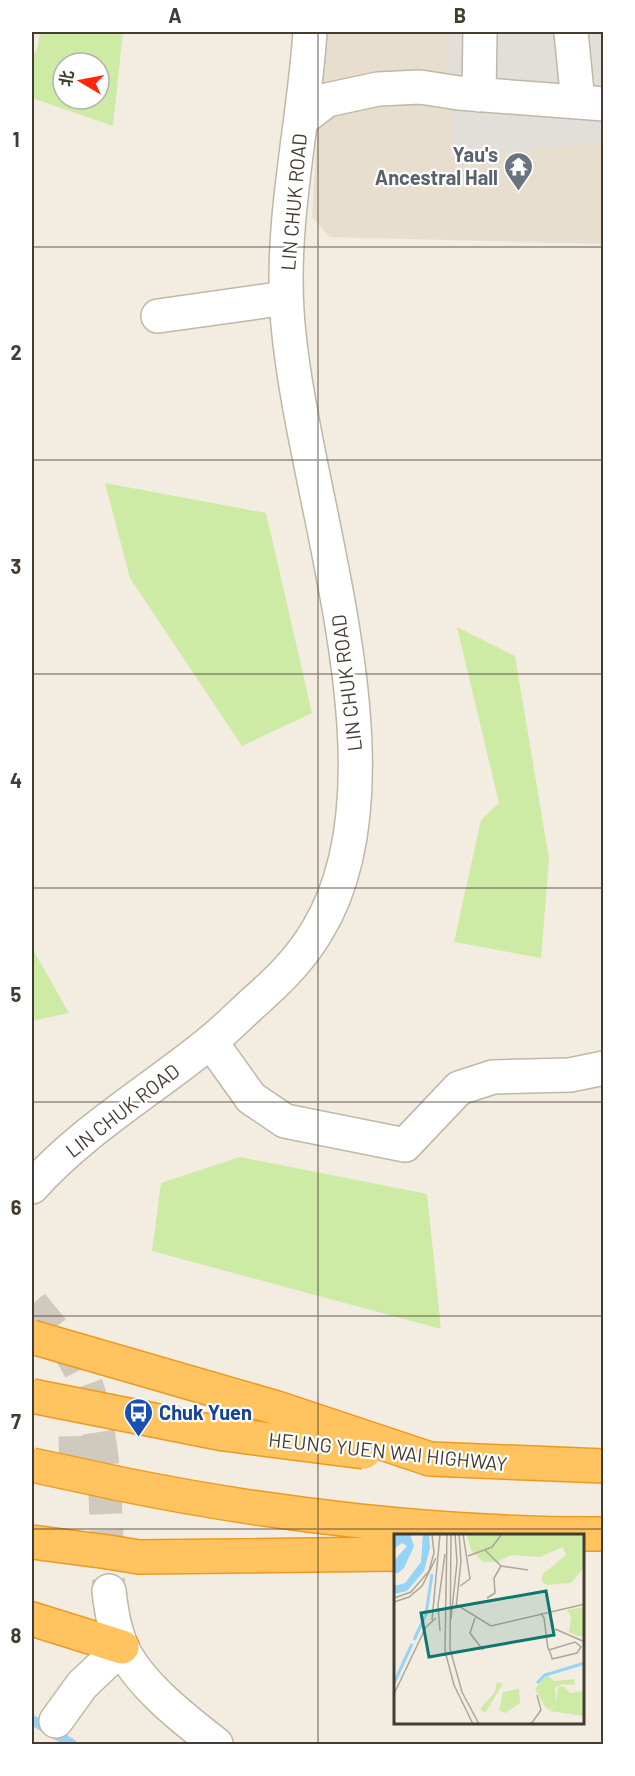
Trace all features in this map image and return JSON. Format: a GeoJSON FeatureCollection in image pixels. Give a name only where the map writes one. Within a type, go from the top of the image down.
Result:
{"type":"FeatureCollection","features":[{"type":"Feature","properties":{"kind":"highway"},"geometry":{"type":"LineString","coordinates":[[32,1337],[278,1408],[430,1459]]}},
{"type":"Feature","properties":{"kind":"highway","name":"HEUNG YUEN WAI HIGHWAY"},"geometry":{"type":"LineString","coordinates":[[32,1396],[224,1434],[430,1459],[603,1466]]}},
{"type":"Feature","properties":{"kind":"highway"},"geometry":{"type":"LineString","coordinates":[[32,1465],[225,1504],[408,1524],[572,1534]]}},
{"type":"Feature","properties":{"kind":"highway"},"geometry":{"type":"LineString","coordinates":[[32,1542],[139,1557],[394,1554]]}},
{"type":"Feature","properties":{"kind":"highway"},"geometry":{"type":"LineString","coordinates":[[32,1619],[122,1647]]}},
{"type":"Feature","properties":{"kind":"street","name":"LIN CHUK ROAD"},"geometry":{"type":"LineString","coordinates":[[32,1187],[77,1143],[211,1042],[287,972],[317,931],[336,894],[352,838],[355,760],[351,694],[301,416],[286,298],[287,229],[310,32]]}},
{"type":"Feature","properties":{"kind":"street"},"geometry":{"type":"LineString","coordinates":[[479,95],[480,32]]}},
{"type":"Feature","properties":{"kind":"street"},"geometry":{"type":"LineString","coordinates":[[301,120],[327,100],[378,89],[420,87],[479,95],[591,103],[571,32]]}},
{"type":"Feature","properties":{"kind":"street"},"geometry":{"type":"LineString","coordinates":[[158,316],[286,298]]}},
{"type":"Feature","properties":{"kind":"street"},"geometry":{"type":"LineString","coordinates":[[211,1042],[251,1098],[285,1121],[405,1145],[459,1088],[493,1077],[570,1075],[603,1068]]}},
{"type":"Feature","properties":{"kind":"street"},"geometry":{"type":"LineString","coordinates":[[109,1591],[111,1611],[122,1647],[140,1674],[167,1703],[216,1744]]}},
{"type":"Feature","properties":{"kind":"street"},"geometry":{"type":"LineString","coordinates":[[56,1721],[82,1685],[122,1647]]}},
{"type":"Feature","properties":{"kind":"shaded area"},"geometry":{"type":"Polygon","coordinates":[[[321,32],[603,32],[603,244],[330,237],[312,217],[322,51],[321,32]]]}},
{"type":"Feature","properties":{"kind":"shaded area"},"geometry":{"type":"Polygon","coordinates":[[[446,32],[603,32],[603,143],[454,156],[446,32]]]}},
{"type":"Feature","properties":{"kind":"green space"},"geometry":{"type":"Polygon","coordinates":[[[40,32],[123,32],[113,126],[70,111],[111,111],[111,51],[51,51],[51,105],[32,98],[32,56],[37,50],[40,32]]]}},
{"type":"Feature","properties":{"kind":"green space"},"geometry":{"type":"Polygon","coordinates":[[[105,483],[266,513],[312,713],[242,746],[130,578],[105,483]]]}},
{"type":"Feature","properties":{"kind":"green space"},"geometry":{"type":"Polygon","coordinates":[[[457,627],[515,656],[549,859],[541,958],[454,942],[481,820],[499,803],[457,627]]]}},
{"type":"Feature","properties":{"kind":"green space"},"geometry":{"type":"Polygon","coordinates":[[[32,948],[69,1013],[32,1021],[32,948]]]}},
{"type":"Feature","properties":{"kind":"green space"},"geometry":{"type":"Polygon","coordinates":[[[240,1157],[427,1194],[441,1329],[152,1251],[161,1183],[240,1157]]]}},
{"type":"Feature","properties":{"kind":"waterway"},"geometry":{"type":"LineString","coordinates":[[32,1720],[72,1744]]}},
{"type":"Feature","properties":{"kind":"tunnel"},"geometry":{"type":"LineString","coordinates":[[32,1304],[73,1358],[88,1389],[95,1416],[104,1476],[109,1591]]}},
{"type":"Feature","properties":{"kind":"tunnel"},"geometry":{"type":"LineString","coordinates":[[59,1453],[99,1452]]}},
{"type":"Feature","properties":{"kind":"place","name":"Yau's Ancestral Hall"},"geometry":{"type":"Point","coordinates":[519,192]}},
{"type":"Feature","properties":{"kind":"place","name":"Chuk Yuen"},"geometry":{"type":"Point","coordinates":[138,1438]}}]}
